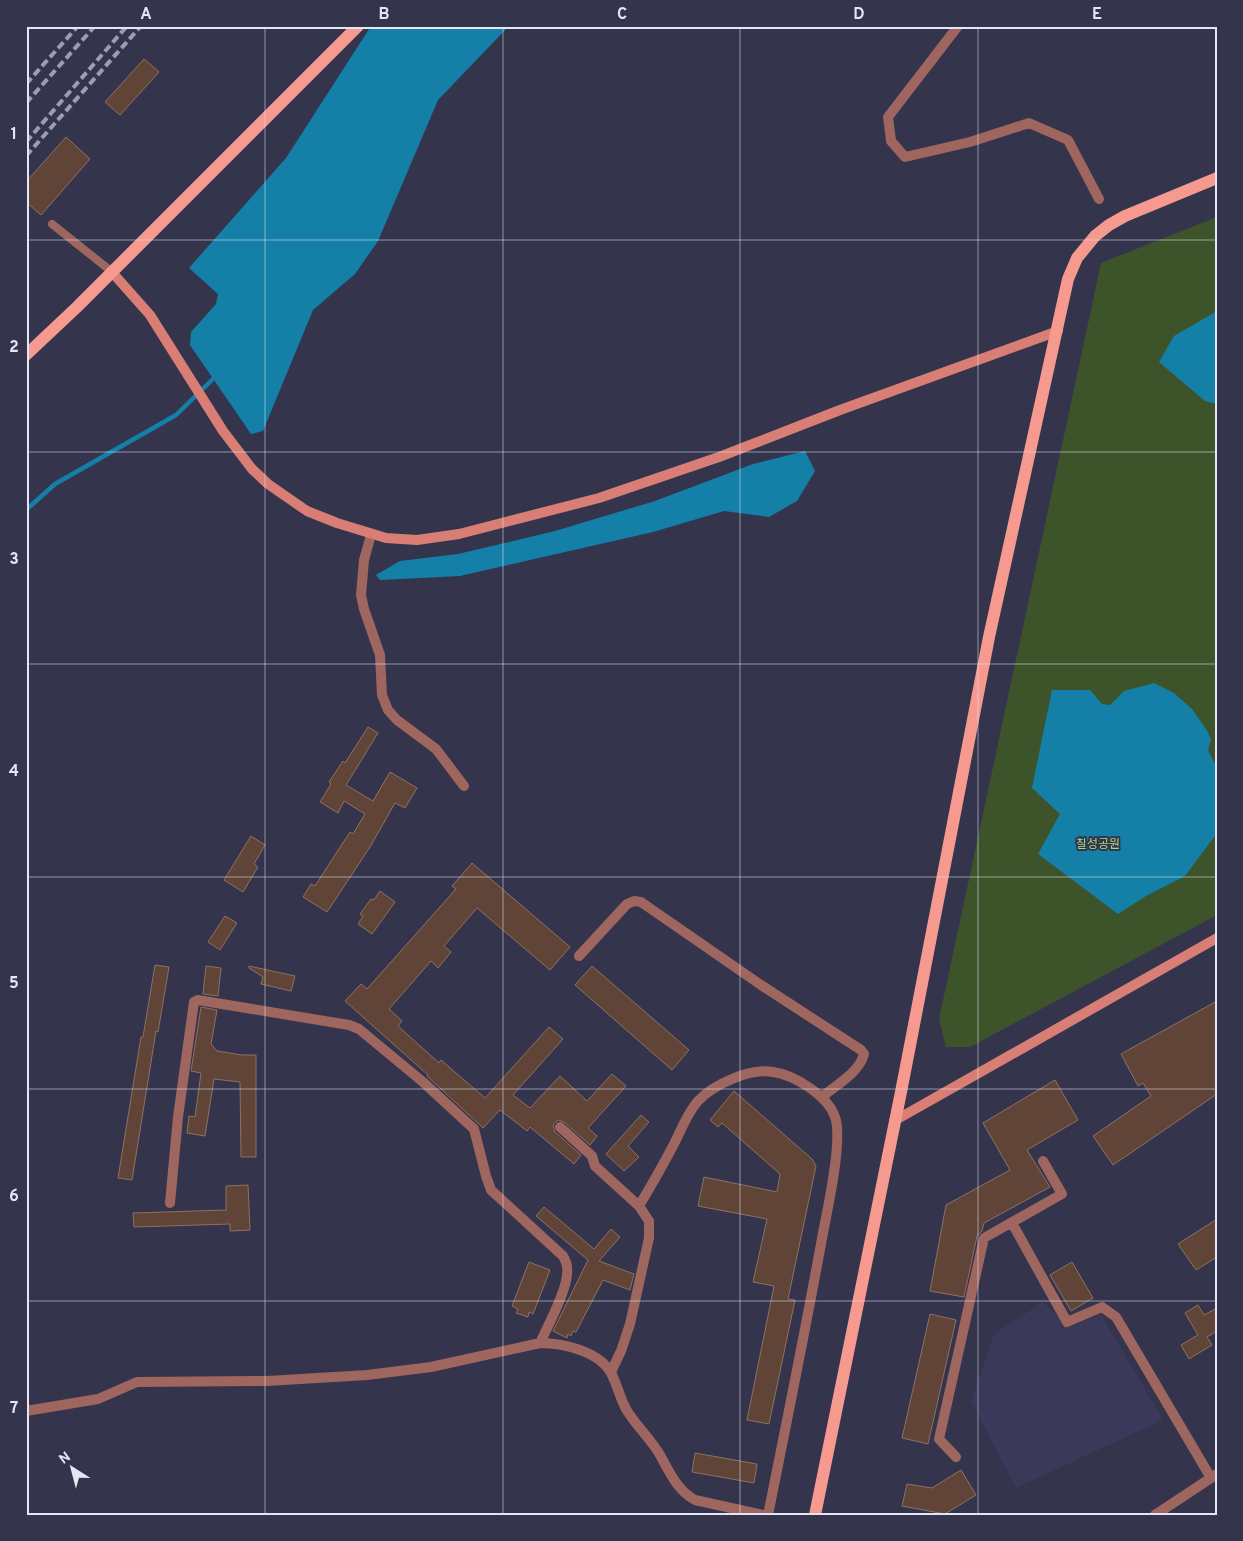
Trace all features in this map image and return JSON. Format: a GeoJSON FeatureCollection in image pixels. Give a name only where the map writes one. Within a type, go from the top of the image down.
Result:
{"type":"FeatureCollection","features":[{"type":"Feature","properties":{"kind":"main road"},"geometry":{"type":"LineString","coordinates":[[26,355],[77,307],[358,26]]}},
{"type":"Feature","properties":{"kind":"main road"},"geometry":{"type":"LineString","coordinates":[[815,1515],[989,638],[1068,279],[1077,258],[1095,236],[1109,225],[1125,216],[1217,178]]}},
{"type":"Feature","properties":{"kind":"street"},"geometry":{"type":"LineString","coordinates":[[958,26],[888,117],[891,141],[905,157],[970,142],[1029,123],[1068,140],[1099,199]]}},
{"type":"Feature","properties":{"kind":"street"},"geometry":{"type":"LineString","coordinates":[[112,271],[150,314],[222,431],[252,469],[268,484],[307,511],[371,535],[417,540],[459,534],[599,498],[719,457],[840,410],[1058,331]]}},
{"type":"Feature","properties":{"kind":"street"},"geometry":{"type":"LineString","coordinates":[[371,535],[364,560],[361,595],[380,656],[382,695],[388,710],[397,720],[436,749],[464,786]]}},
{"type":"Feature","properties":{"kind":"street"},"geometry":{"type":"LineString","coordinates":[[579,956],[627,904],[634,901],[641,902],[861,1050],[864,1054],[862,1062],[857,1069],[822,1097]]}},
{"type":"Feature","properties":{"kind":"street"},"geometry":{"type":"LineString","coordinates":[[894,1121],[1217,938]]}},
{"type":"Feature","properties":{"kind":"street"},"geometry":{"type":"LineString","coordinates":[[170,1203],[178,1117],[194,1002],[198,1000],[349,1025],[359,1029],[423,1082],[474,1129],[486,1176],[492,1190],[563,1256],[568,1266],[562,1294],[540,1343]]}},
{"type":"Feature","properties":{"kind":"street"},"geometry":{"type":"LineString","coordinates":[[638,1206],[698,1102],[714,1088],[744,1074],[772,1071],[787,1075],[822,1097],[835,1116],[838,1129],[834,1165],[800,1356],[768,1515]]}},
{"type":"Feature","properties":{"kind":"street"},"geometry":{"type":"LineString","coordinates":[[560,1126],[592,1156],[595,1166],[638,1206],[649,1221],[648,1238],[630,1324],[621,1351],[611,1372]]}},
{"type":"Feature","properties":{"kind":"street"},"geometry":{"type":"LineString","coordinates":[[956,1458],[939,1439],[984,1238],[1062,1194],[1043,1160]]}},
{"type":"Feature","properties":{"kind":"street"},"geometry":{"type":"LineString","coordinates":[[1012,1223],[1067,1322],[1102,1307],[1116,1317],[1214,1476],[1154,1515]]}},
{"type":"Feature","properties":{"kind":"street"},"geometry":{"type":"LineString","coordinates":[[26,1411],[98,1399],[137,1382],[267,1381],[367,1375],[431,1367],[540,1343],[556,1343],[569,1346],[598,1358],[611,1372],[626,1408],[686,1495],[695,1500],[763,1515]]}},
{"type":"Feature","properties":{"kind":"lane"},"geometry":{"type":"LineString","coordinates":[[52,224],[112,271]]}},
{"type":"Feature","properties":{"kind":"shaded area"},"geometry":{"type":"Polygon","coordinates":[[[1043,1302],[1068,1327],[1101,1314],[1163,1420],[1016,1488],[971,1401],[994,1334],[1043,1302]]]}},
{"type":"Feature","properties":{"kind":"green space","name":"칠성공원"},"geometry":{"type":"Polygon","coordinates":[[[1217,217],[1217,915],[970,1047],[946,1047],[939,1019],[1101,263],[1217,217]]]}},
{"type":"Feature","properties":{"kind":"water"},"geometry":{"type":"Polygon","coordinates":[[[371,26],[509,26],[438,100],[378,241],[355,274],[313,310],[263,431],[251,434],[190,345],[191,332],[216,304],[218,294],[189,268],[286,158],[371,26]]]}},
{"type":"Feature","properties":{"kind":"water"},"geometry":{"type":"Polygon","coordinates":[[[1217,311],[1217,404],[1205,401],[1159,362],[1174,336],[1217,311]]]}},
{"type":"Feature","properties":{"kind":"water"},"geometry":{"type":"Polygon","coordinates":[[[805,451],[815,471],[797,501],[769,517],[724,511],[653,532],[460,576],[380,580],[376,575],[400,561],[458,554],[555,531],[655,501],[753,464],[805,451]]]}},
{"type":"Feature","properties":{"kind":"water"},"geometry":{"type":"Polygon","coordinates":[[[1154,683],[1174,693],[1192,709],[1208,732],[1211,740],[1208,750],[1217,768],[1217,833],[1185,876],[1146,896],[1118,914],[1038,854],[1060,814],[1032,788],[1052,690],[1090,690],[1102,704],[1110,705],[1124,691],[1154,683]]]}},
{"type":"Feature","properties":{"kind":"building"},"geometry":{"type":"Polygon","coordinates":[[[144,59],[159,72],[120,115],[105,102],[144,59]]]}},
{"type":"Feature","properties":{"kind":"building"},"geometry":{"type":"Polygon","coordinates":[[[66,137],[90,159],[41,215],[26,202],[26,182],[66,137]]]}},
{"type":"Feature","properties":{"kind":"building"},"geometry":{"type":"Polygon","coordinates":[[[368,727],[378,733],[346,785],[373,801],[390,772],[417,788],[405,808],[395,803],[370,847],[327,912],[303,897],[311,884],[315,886],[350,832],[353,834],[365,814],[344,801],[338,813],[320,802],[331,784],[329,782],[343,761],[345,763],[368,727]]]}},
{"type":"Feature","properties":{"kind":"building"},"geometry":{"type":"Polygon","coordinates":[[[251,836],[265,845],[254,864],[258,867],[243,892],[224,880],[251,836]]]}},
{"type":"Feature","properties":{"kind":"building"},"geometry":{"type":"Polygon","coordinates":[[[472,863],[570,947],[550,970],[477,908],[444,946],[451,952],[438,968],[431,961],[389,1009],[402,1021],[398,1026],[439,1063],[441,1060],[485,1098],[549,1027],[563,1039],[513,1095],[530,1108],[560,1076],[587,1101],[612,1074],[626,1086],[588,1128],[597,1136],[590,1145],[564,1122],[558,1120],[553,1125],[555,1132],[581,1155],[574,1164],[530,1127],[527,1131],[500,1110],[483,1128],[428,1075],[345,1001],[361,984],[367,989],[456,889],[452,886],[472,863]]]}},
{"type":"Feature","properties":{"kind":"building"},"geometry":{"type":"Polygon","coordinates":[[[380,891],[395,902],[372,934],[358,924],[363,916],[360,914],[371,899],[374,900],[380,891]]]}},
{"type":"Feature","properties":{"kind":"building"},"geometry":{"type":"Polygon","coordinates":[[[225,916],[237,923],[220,950],[208,942],[225,916]]]}},
{"type":"Feature","properties":{"kind":"building"},"geometry":{"type":"Polygon","coordinates":[[[155,965],[169,967],[158,1032],[156,1031],[132,1180],[118,1178],[155,965]]]}},
{"type":"Feature","properties":{"kind":"building"},"geometry":{"type":"Polygon","coordinates":[[[206,966],[221,968],[218,996],[203,994],[206,966]]]}},
{"type":"Feature","properties":{"kind":"building"},"geometry":{"type":"Polygon","coordinates":[[[249,966],[295,976],[291,991],[261,984],[263,977],[249,968],[249,966]]]}},
{"type":"Feature","properties":{"kind":"building"},"geometry":{"type":"Polygon","coordinates":[[[592,966],[689,1050],[672,1070],[575,985],[592,966]]]}},
{"type":"Feature","properties":{"kind":"building"},"geometry":{"type":"Polygon","coordinates":[[[1217,1001],[1217,1094],[1113,1165],[1093,1136],[1151,1096],[1143,1083],[1138,1086],[1121,1054],[1217,1001]]]}},
{"type":"Feature","properties":{"kind":"building"},"geometry":{"type":"Polygon","coordinates":[[[201,1007],[217,1010],[211,1044],[217,1051],[256,1055],[256,1157],[241,1157],[240,1082],[214,1079],[205,1136],[187,1133],[189,1116],[195,1117],[201,1073],[191,1071],[201,1007]]]}},
{"type":"Feature","properties":{"kind":"building"},"geometry":{"type":"Polygon","coordinates":[[[1055,1080],[1078,1120],[1027,1150],[1050,1187],[984,1223],[982,1231],[977,1236],[964,1297],[930,1291],[946,1205],[1010,1170],[983,1123],[1055,1080]]]}},
{"type":"Feature","properties":{"kind":"building"},"geometry":{"type":"Polygon","coordinates":[[[734,1091],[812,1159],[816,1166],[788,1299],[795,1300],[769,1424],[747,1420],[774,1286],[753,1282],[767,1219],[698,1206],[704,1177],[777,1192],[780,1174],[722,1123],[718,1127],[710,1120],[734,1091]]]}},
{"type":"Feature","properties":{"kind":"building"},"geometry":{"type":"Polygon","coordinates":[[[641,1115],[649,1122],[628,1146],[639,1157],[624,1171],[606,1154],[641,1115]]]}},
{"type":"Feature","properties":{"kind":"building"},"geometry":{"type":"Polygon","coordinates":[[[248,1185],[250,1230],[230,1231],[230,1224],[134,1227],[133,1213],[226,1210],[226,1186],[248,1185]]]}},
{"type":"Feature","properties":{"kind":"building"},"geometry":{"type":"Polygon","coordinates":[[[544,1207],[594,1249],[611,1229],[620,1237],[599,1261],[634,1274],[630,1290],[603,1280],[576,1332],[573,1331],[571,1336],[568,1334],[567,1338],[553,1331],[588,1260],[536,1216],[544,1207]]]}},
{"type":"Feature","properties":{"kind":"building"},"geometry":{"type":"Polygon","coordinates":[[[1217,1219],[1217,1257],[1196,1270],[1178,1244],[1217,1219]]]}},
{"type":"Feature","properties":{"kind":"building"},"geometry":{"type":"Polygon","coordinates":[[[529,1262],[550,1270],[533,1314],[529,1312],[528,1317],[516,1313],[518,1309],[512,1306],[529,1262]]]}},
{"type":"Feature","properties":{"kind":"building"},"geometry":{"type":"Polygon","coordinates":[[[1072,1262],[1093,1298],[1071,1311],[1050,1275],[1072,1262]]]}},
{"type":"Feature","properties":{"kind":"building"},"geometry":{"type":"Polygon","coordinates":[[[1198,1305],[1204,1315],[1217,1308],[1217,1331],[1207,1337],[1212,1345],[1189,1359],[1181,1345],[1198,1335],[1185,1313],[1198,1305]]]}},
{"type":"Feature","properties":{"kind":"building"},"geometry":{"type":"Polygon","coordinates":[[[930,1314],[956,1320],[928,1444],[902,1438],[930,1314]]]}},
{"type":"Feature","properties":{"kind":"building"},"geometry":{"type":"Polygon","coordinates":[[[695,1453],[757,1464],[754,1483],[692,1472],[695,1453]]]}},
{"type":"Feature","properties":{"kind":"building"},"geometry":{"type":"Polygon","coordinates":[[[961,1470],[976,1495],[945,1514],[902,1506],[907,1484],[932,1488],[961,1470]]]}},
{"type":"Feature","properties":{"kind":"waterway"},"geometry":{"type":"LineString","coordinates":[[26,510],[55,484],[176,415],[216,376]]}},
{"type":"Feature","properties":{"kind":"railway"},"geometry":{"type":"LineString","coordinates":[[26,84],[78,26]]}},
{"type":"Feature","properties":{"kind":"railway"},"geometry":{"type":"LineString","coordinates":[[26,103],[95,26]]}},
{"type":"Feature","properties":{"kind":"railway"},"geometry":{"type":"LineString","coordinates":[[26,142],[127,26]]}},
{"type":"Feature","properties":{"kind":"railway"},"geometry":{"type":"LineString","coordinates":[[26,156],[141,26]]}}]}
